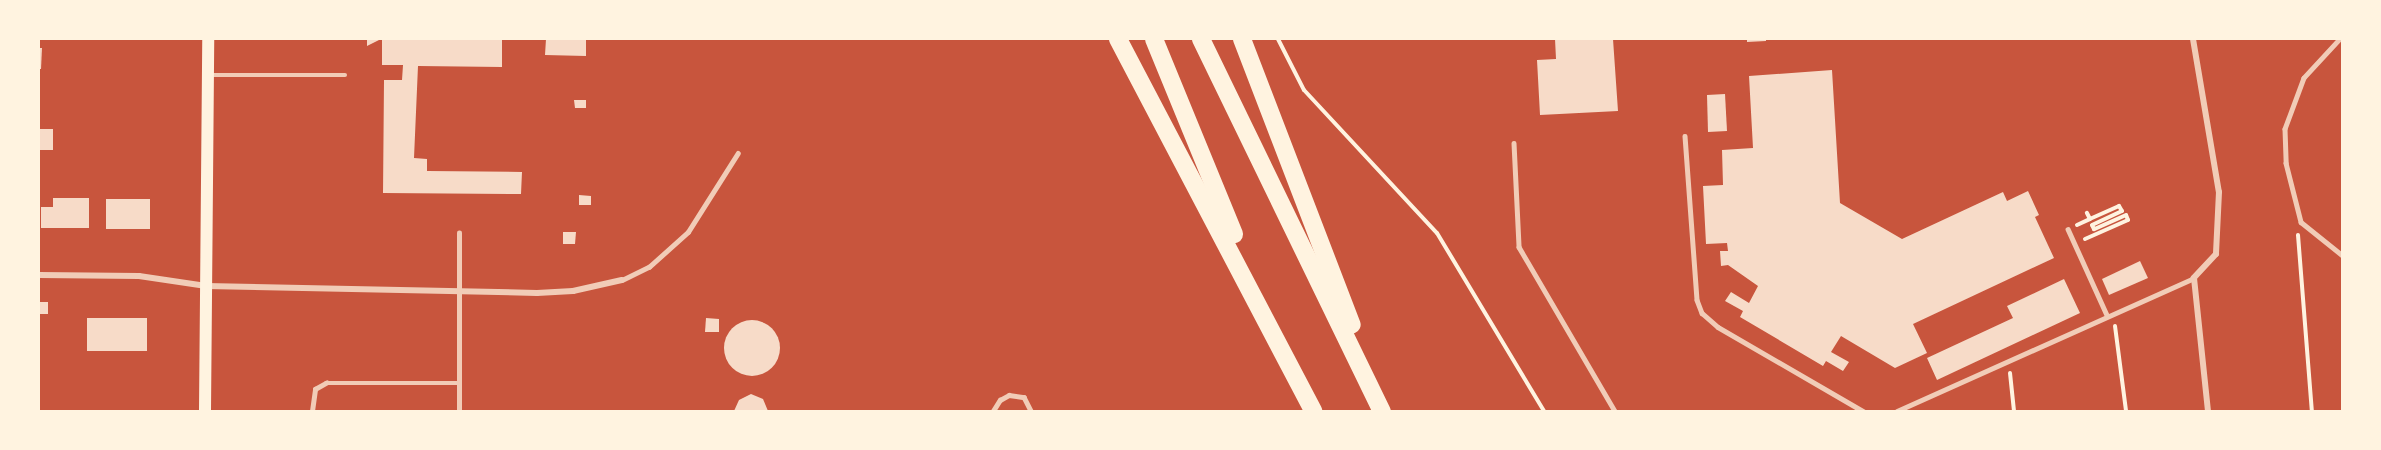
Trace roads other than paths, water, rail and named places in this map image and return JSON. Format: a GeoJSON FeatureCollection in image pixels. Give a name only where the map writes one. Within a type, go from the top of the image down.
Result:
{"type":"FeatureCollection","features":[{"type":"Feature","properties":{"kind":"highway"},"geometry":{"type":"LineString","coordinates":[[1118,39],[1272,327],[1313,411]]}},
{"type":"Feature","properties":{"kind":"highway"},"geometry":{"type":"LineString","coordinates":[[1154,39],[1272,327]]}},
{"type":"Feature","properties":{"kind":"highway"},"geometry":{"type":"LineString","coordinates":[[1201,39],[1383,411]]}},
{"type":"Feature","properties":{"kind":"highway"},"geometry":{"type":"LineString","coordinates":[[1242,39],[1383,411]]}},
{"type":"Feature","properties":{"kind":"main road"},"geometry":{"type":"LineString","coordinates":[[205,411],[207,39]]}},
{"type":"Feature","properties":{"kind":"street"},"geometry":{"type":"LineString","coordinates":[[2193,39],[2219,200],[2216,254],[2194,278],[2208,411]]}},
{"type":"Feature","properties":{"kind":"street"},"geometry":{"type":"LineString","coordinates":[[39,275],[140,276],[206,286],[459,291],[573,291],[622,280]]}},
{"type":"Feature","properties":{"kind":"lane"},"geometry":{"type":"LineString","coordinates":[[2340,39],[2304,78],[2285,129],[2286,163],[2301,222],[2342,255]]}},
{"type":"Feature","properties":{"kind":"lane"},"geometry":{"type":"LineString","coordinates":[[207,75],[345,75]]}},
{"type":"Feature","properties":{"kind":"lane"},"geometry":{"type":"LineString","coordinates":[[1685,136],[1697,300],[1702,313],[1718,327],[1863,411]]}},
{"type":"Feature","properties":{"kind":"lane"},"geometry":{"type":"LineString","coordinates":[[1514,143],[1519,247],[1615,411]]}},
{"type":"Feature","properties":{"kind":"lane"},"geometry":{"type":"LineString","coordinates":[[622,280],[649,267],[688,232],[738,153]]}},
{"type":"Feature","properties":{"kind":"lane"},"geometry":{"type":"LineString","coordinates":[[2068,229],[2107,315]]}},
{"type":"Feature","properties":{"kind":"lane"},"geometry":{"type":"LineString","coordinates":[[459,233],[457,383],[459,411]]}},
{"type":"Feature","properties":{"kind":"lane"},"geometry":{"type":"LineString","coordinates":[[1897,411],[2194,278]]}},
{"type":"Feature","properties":{"kind":"lane"},"geometry":{"type":"LineString","coordinates":[[312,411],[313,394],[326,383],[457,383]]}},
{"type":"Feature","properties":{"kind":"lane"},"geometry":{"type":"LineString","coordinates":[[993,411],[1000,399],[1009,395],[1024,398],[1030,411]]}}]}
